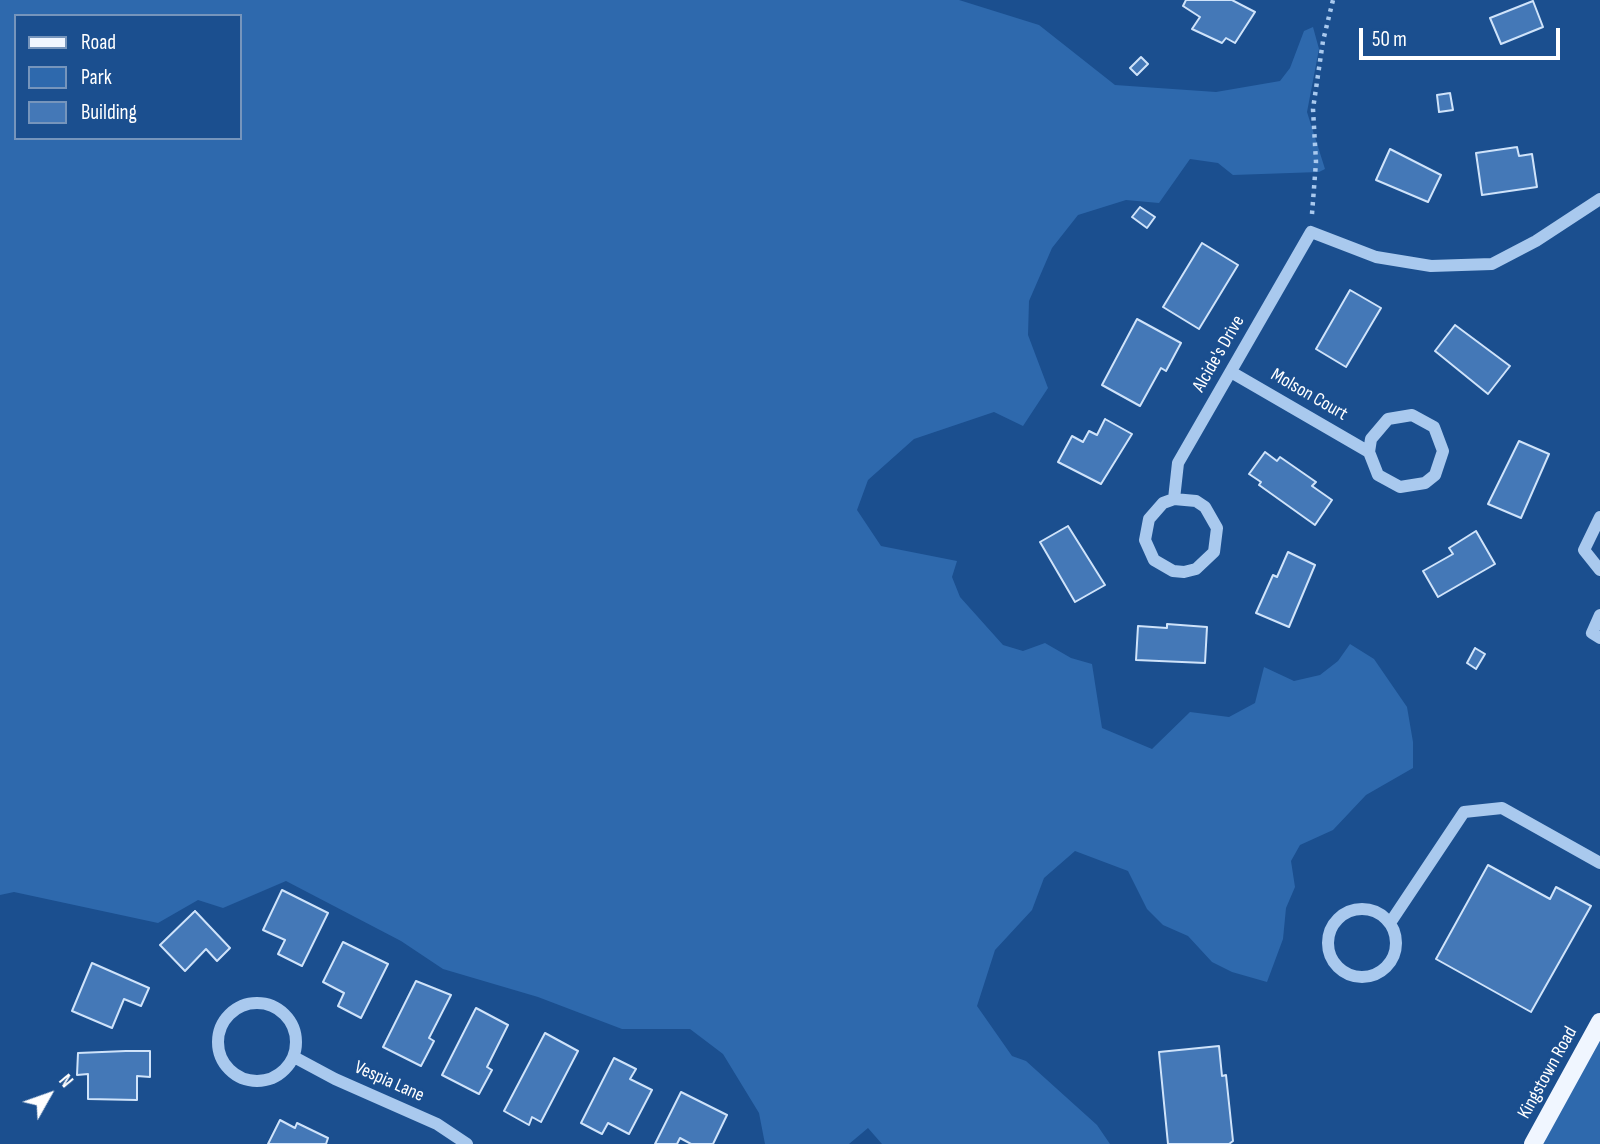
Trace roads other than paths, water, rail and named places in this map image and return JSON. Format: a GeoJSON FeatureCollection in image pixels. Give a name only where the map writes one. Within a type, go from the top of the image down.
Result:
{"type":"FeatureCollection","features":[{"type":"Feature","properties":{"kind":"main road","name":"Kingstown Road"},"geometry":{"type":"LineString","coordinates":[[1534,1144],[1600,1022]]}},
{"type":"Feature","properties":{"kind":"street","name":"Alcide's Drive"},"geometry":{"type":"LineString","coordinates":[[1174,499],[1178,463],[1311,232],[1376,257],[1431,266],[1492,264],[1535,241],[1600,199]]}},
{"type":"Feature","properties":{"kind":"street","name":"Molson Court"},"geometry":{"type":"LineString","coordinates":[[1231,372],[1369,452],[1378,475],[1400,487],[1425,483],[1435,475],[1443,451],[1434,427],[1412,415],[1388,419],[1371,439],[1369,452]]}},
{"type":"Feature","properties":{"kind":"street"},"geometry":{"type":"LineString","coordinates":[[1174,499],[1196,501],[1205,507],[1217,528],[1214,552],[1206,562],[1184,572],[1173,571],[1154,560],[1145,540],[1149,519],[1163,503],[1174,499]]}},
{"type":"Feature","properties":{"kind":"street"},"geometry":{"type":"LineString","coordinates":[[1600,517],[1584,550],[1600,570]]}},
{"type":"Feature","properties":{"kind":"street"},"geometry":{"type":"LineString","coordinates":[[1600,615],[1592,633],[1600,638]]}},
{"type":"Feature","properties":{"kind":"street"},"geometry":{"type":"LineString","coordinates":[[1390,923],[1464,813],[1502,808],[1600,863]]}},
{"type":"Feature","properties":{"kind":"street"},"geometry":{"type":"LineString","coordinates":[[1371,909],[1390,923],[1397,943],[1394,954],[1381,971],[1360,977],[1340,969],[1332,960],[1328,938],[1332,927],[1348,911],[1371,909]]}},
{"type":"Feature","properties":{"kind":"street"},"geometry":{"type":"LineString","coordinates":[[246,1004],[270,1004],[290,1019],[295,1030],[294,1057],[277,1076],[265,1081],[242,1078],[223,1063],[219,1052],[220,1028],[235,1009],[246,1004]]}},
{"type":"Feature","properties":{"kind":"street","name":"Vespia Lane"},"geometry":{"type":"LineString","coordinates":[[294,1057],[437,1124],[467,1144]]}}]}
